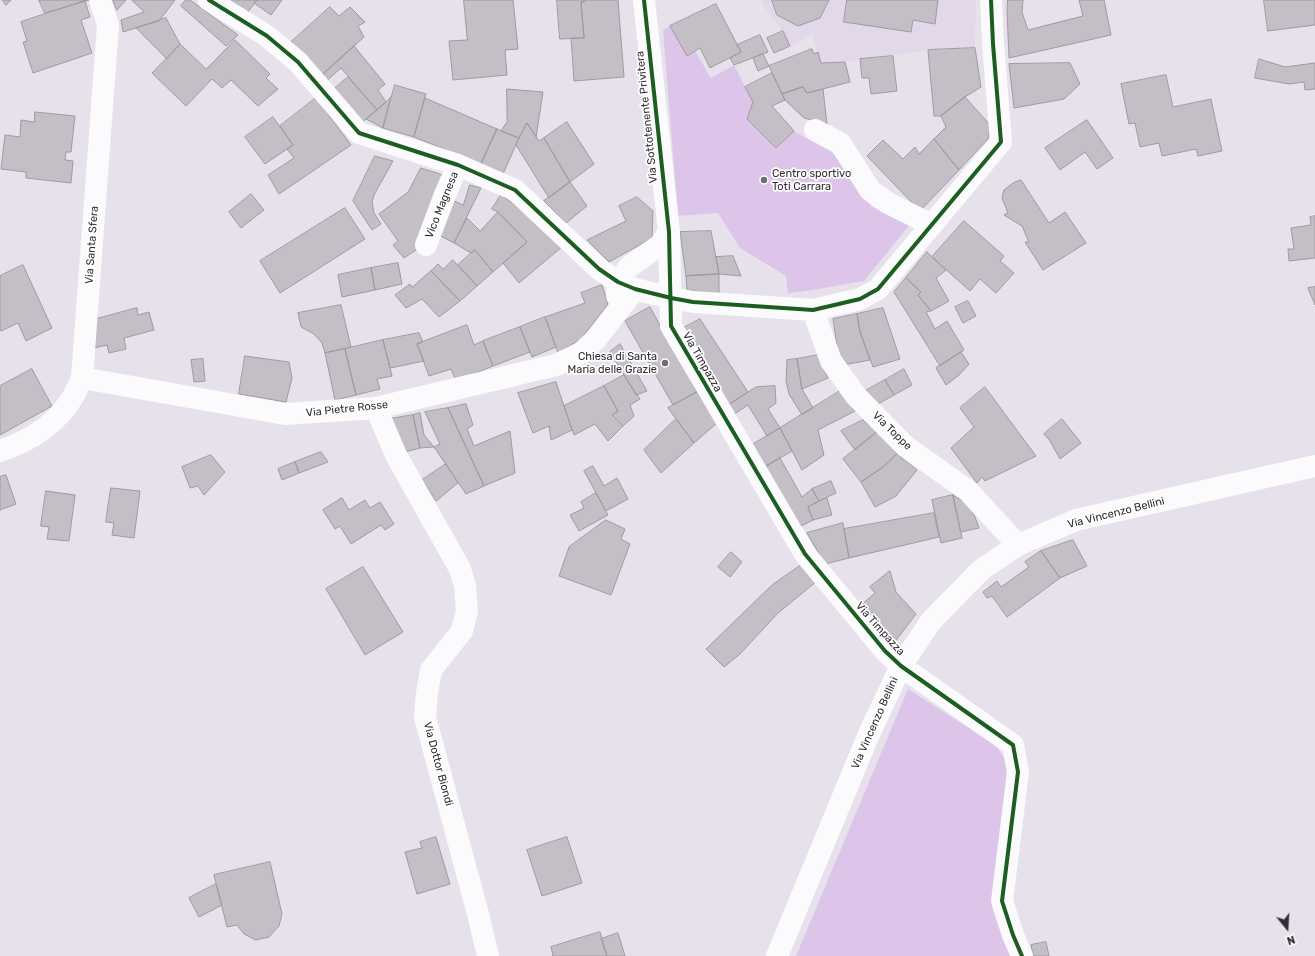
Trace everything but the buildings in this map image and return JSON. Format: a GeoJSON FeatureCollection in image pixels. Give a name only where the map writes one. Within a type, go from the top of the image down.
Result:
{"type":"FeatureCollection","features":[{"type":"Feature","properties":{"kind":"street","name":"Via Santa Sfera"},"geometry":{"type":"LineString","coordinates":[[0,451],[41,432],[59,416],[74,395],[82,378],[108,25],[100,0]]}},
{"type":"Feature","properties":{"kind":"street"},"geometry":{"type":"LineString","coordinates":[[209,0],[267,36],[298,62],[359,133],[458,165],[515,190],[599,269],[620,281],[671,298],[692,302],[813,310],[860,299],[878,289],[1000,142],[991,0]]}},
{"type":"Feature","properties":{"kind":"street","name":"Via Sottotenente Privitera"},"geometry":{"type":"LineString","coordinates":[[644,0],[669,232],[671,326]]}},
{"type":"Feature","properties":{"kind":"street"},"geometry":{"type":"LineString","coordinates":[[815,130],[840,142],[870,190],[888,204],[932,225]]}},
{"type":"Feature","properties":{"kind":"street","name":"Vico Magnesa"},"geometry":{"type":"LineString","coordinates":[[426,245],[458,165]]}},
{"type":"Feature","properties":{"kind":"street"},"geometry":{"type":"LineString","coordinates":[[620,281],[629,267],[660,245],[669,232]]}},
{"type":"Feature","properties":{"kind":"street","name":"Via Pietre Rosse"},"geometry":{"type":"LineString","coordinates":[[82,378],[285,414],[376,408],[556,365],[581,353],[596,339],[615,315],[620,281]]}},
{"type":"Feature","properties":{"kind":"street","name":"Via Toppe"},"geometry":{"type":"LineString","coordinates":[[813,310],[832,361],[856,396],[905,446],[967,490],[1018,545]]}},
{"type":"Feature","properties":{"kind":"street","name":"Via Timpazza"},"geometry":{"type":"LineString","coordinates":[[671,326],[806,554],[885,651],[901,666],[1013,745],[1018,772],[1002,901],[1013,935],[1022,956]]}},
{"type":"Feature","properties":{"kind":"street","name":"Via Dottor Biondi"},"geometry":{"type":"LineString","coordinates":[[376,408],[396,455],[460,569],[465,586],[467,611],[462,631],[431,670],[425,717],[488,956]]}},
{"type":"Feature","properties":{"kind":"street","name":"Via Vincenzo Bellini"},"geometry":{"type":"LineString","coordinates":[[777,956],[869,734],[901,666],[931,621],[981,570],[1018,545],[1076,520],[1315,466]]}},
{"type":"Feature","properties":{"kind":"shaded area"},"geometry":{"type":"Polygon","coordinates":[[[762,0],[976,0],[975,48],[928,50],[845,62],[821,63],[812,35],[790,46],[783,31],[763,5],[762,0]]]}},
{"type":"Feature","properties":{"kind":"shaded area","name":"Centro sportivo Toti Carrara"},"geometry":{"type":"Polygon","coordinates":[[[670,26],[687,55],[695,51],[711,78],[734,65],[753,102],[747,119],[776,148],[794,131],[833,153],[872,207],[912,222],[864,281],[788,293],[786,276],[740,248],[718,213],[678,216],[663,30],[670,26]]]}},
{"type":"Feature","properties":{"kind":"shaded area"},"geometry":{"type":"Polygon","coordinates":[[[908,689],[995,745],[1006,760],[1012,956],[796,956],[908,689]]]}},
{"type":"Feature","properties":{"kind":"cycle path"},"geometry":{"type":"LineString","coordinates":[[209,0],[267,36],[298,62],[359,133],[458,165],[515,190],[599,269],[618,282],[635,289],[693,302],[813,310],[860,299],[878,289],[1001,142],[991,0]]}},
{"type":"Feature","properties":{"kind":"cycle path"},"geometry":{"type":"LineString","coordinates":[[644,0],[669,232],[671,326],[805,554],[885,651],[901,666],[1013,745],[1018,772],[1002,901],[1013,935],[1022,956]]}},
{"type":"Feature","properties":{"kind":"place","name":"Centro sportivo Toti Carrara"},"geometry":{"type":"Point","coordinates":[764,180]}},
{"type":"Feature","properties":{"kind":"place","name":"Chiesa di Santa Maria delle Grazie"},"geometry":{"type":"Point","coordinates":[665,363]}}]}
